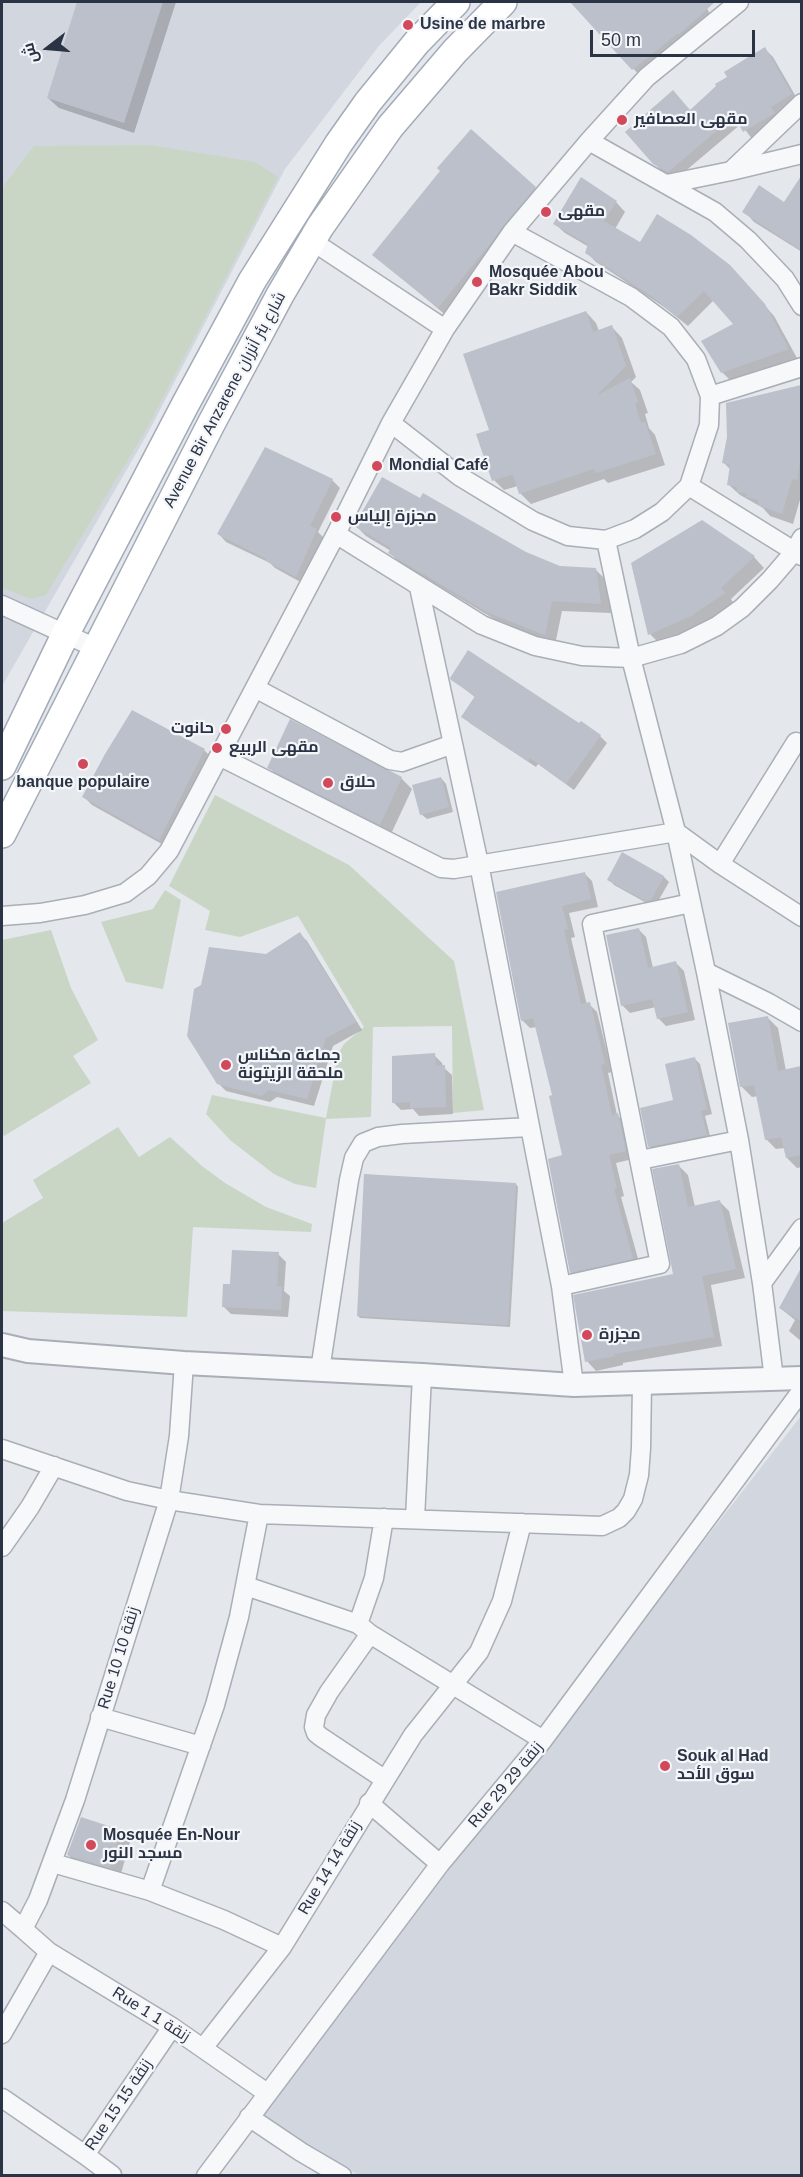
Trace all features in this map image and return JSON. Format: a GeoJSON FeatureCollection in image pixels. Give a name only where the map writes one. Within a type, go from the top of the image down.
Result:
{"type":"FeatureCollection","features":[{"type":"Feature","properties":{"kind":"main road","name":"Avenue Bir Anzarene شارع بئر أنزران"},"geometry":{"type":"LineString","coordinates":[[2,766],[66,633],[252,281],[339,142],[417,42],[456,2]]}},
{"type":"Feature","properties":{"kind":"main road","name":"Avenue Bir Anzarene شارع بئر أنزران"},"geometry":{"type":"LineString","coordinates":[[2,834],[211,423],[312,241],[390,127],[455,51],[503,2]]}},
{"type":"Feature","properties":{"kind":"street"},"geometry":{"type":"LineString","coordinates":[[2,916],[40,913],[85,905],[125,893],[148,876],[169,851],[336,534],[391,423],[445,329],[512,232],[589,141],[647,77],[739,2]]}},
{"type":"Feature","properties":{"kind":"street"},"geometry":{"type":"LineString","coordinates":[[731,171],[801,103]]}},
{"type":"Feature","properties":{"kind":"street"},"geometry":{"type":"LineString","coordinates":[[589,141],[715,212],[748,240],[785,279],[801,306]]}},
{"type":"Feature","properties":{"kind":"street"},"geometry":{"type":"LineString","coordinates":[[667,184],[801,154]]}},
{"type":"Feature","properties":{"kind":"street"},"geometry":{"type":"LineString","coordinates":[[391,423],[459,476],[533,521],[568,536],[606,540],[635,529],[662,512],[689,486],[709,424],[710,396],[696,359],[671,327],[631,297],[512,232]]}},
{"type":"Feature","properties":{"kind":"street"},"geometry":{"type":"LineString","coordinates":[[312,241],[445,329]]}},
{"type":"Feature","properties":{"kind":"street"},"geometry":{"type":"LineString","coordinates":[[710,396],[801,367]]}},
{"type":"Feature","properties":{"kind":"street"},"geometry":{"type":"LineString","coordinates":[[336,534],[482,625],[535,646],[582,657],[631,658],[681,644],[717,626],[742,608],[799,549],[689,486]]}},
{"type":"Feature","properties":{"kind":"street"},"geometry":{"type":"LineString","coordinates":[[606,540],[631,658],[676,831],[706,972],[739,1140],[762,1283],[774,1379]]}},
{"type":"Feature","properties":{"kind":"street"},"geometry":{"type":"LineString","coordinates":[[419,587],[478,864],[561,1286],[574,1385]]}},
{"type":"Feature","properties":{"kind":"street"},"geometry":{"type":"LineString","coordinates":[[2,605],[96,648]]}},
{"type":"Feature","properties":{"kind":"street"},"geometry":{"type":"LineString","coordinates":[[255,688],[390,760],[402,762],[453,744]]}},
{"type":"Feature","properties":{"kind":"street"},"geometry":{"type":"LineString","coordinates":[[720,864],[800,740]]}},
{"type":"Feature","properties":{"kind":"street"},"geometry":{"type":"LineString","coordinates":[[219,756],[441,868],[454,868],[676,831],[720,864],[801,917]]}},
{"type":"Feature","properties":{"kind":"street"},"geometry":{"type":"LineString","coordinates":[[561,1286],[660,1264],[592,924],[691,903]]}},
{"type":"Feature","properties":{"kind":"street"},"geometry":{"type":"LineString","coordinates":[[706,972],[769,1003],[801,1022]]}},
{"type":"Feature","properties":{"kind":"street"},"geometry":{"type":"LineString","coordinates":[[320,1370],[349,1180],[354,1158],[363,1143],[378,1137],[402,1134],[529,1126]]}},
{"type":"Feature","properties":{"kind":"street"},"geometry":{"type":"LineString","coordinates":[[640,1160],[739,1140]]}},
{"type":"Feature","properties":{"kind":"street"},"geometry":{"type":"LineString","coordinates":[[762,1283],[801,1228]]}},
{"type":"Feature","properties":{"kind":"street"},"geometry":{"type":"LineString","coordinates":[[2,1345],[28,1351],[184,1363],[574,1385],[801,1378]]}},
{"type":"Feature","properties":{"kind":"street"},"geometry":{"type":"LineString","coordinates":[[2,1355],[28,1351]]}},
{"type":"Feature","properties":{"kind":"street","name":"Rue 10 زنقة 10"},"geometry":{"type":"LineString","coordinates":[[29,1934],[38,1900],[75,1800],[169,1500],[179,1436],[184,1363]]}},
{"type":"Feature","properties":{"kind":"street"},"geometry":{"type":"LineString","coordinates":[[415,1518],[422,1375]]}},
{"type":"Feature","properties":{"kind":"street"},"geometry":{"type":"LineString","coordinates":[[2,1449],[127,1491],[259,1514],[602,1526],[619,1518],[633,1499],[639,1475],[642,1383]]}},
{"type":"Feature","properties":{"kind":"street","name":"Rue 29 زنقة 29"},"geometry":{"type":"LineString","coordinates":[[206,2175],[440,1864],[543,1740],[801,1390]]}},
{"type":"Feature","properties":{"kind":"street"},"geometry":{"type":"LineString","coordinates":[[2,1547],[30,1507],[54,1466]]}},
{"type":"Feature","properties":{"kind":"street"},"geometry":{"type":"LineString","coordinates":[[150,1891],[215,1705],[246,1586],[259,1514]]}},
{"type":"Feature","properties":{"kind":"street"},"geometry":{"type":"LineString","coordinates":[[384,1518],[364,1629],[316,1715],[314,1726],[316,1733],[321,1737],[384,1779]]}},
{"type":"Feature","properties":{"kind":"street","name":"Rue 14 زنقة 14"},"geometry":{"type":"LineString","coordinates":[[203,2048],[282,1947],[413,1735],[479,1652],[502,1601],[522,1523]]}},
{"type":"Feature","properties":{"kind":"street"},"geometry":{"type":"LineString","coordinates":[[246,1586],[364,1629],[543,1740]]}},
{"type":"Feature","properties":{"kind":"street"},"geometry":{"type":"LineString","coordinates":[[100,1718],[201,1746]]}},
{"type":"Feature","properties":{"kind":"street"},"geometry":{"type":"LineString","coordinates":[[369,1803],[440,1864]]}},
{"type":"Feature","properties":{"kind":"street"},"geometry":{"type":"LineString","coordinates":[[53,1863],[150,1891],[224,1920],[282,1947]]}},
{"type":"Feature","properties":{"kind":"street","name":"Rue 1 زنقة 1"},"geometry":{"type":"LineString","coordinates":[[2,1911],[49,1952],[172,2027],[267,2093]]}},
{"type":"Feature","properties":{"kind":"street"},"geometry":{"type":"LineString","coordinates":[[2,2034],[49,1952]]}},
{"type":"Feature","properties":{"kind":"street","name":"Rue 15 زنقة 15"},"geometry":{"type":"LineString","coordinates":[[112,2175],[85,2156],[172,2027]]}},
{"type":"Feature","properties":{"kind":"street"},"geometry":{"type":"LineString","coordinates":[[2,2098],[85,2156]]}},
{"type":"Feature","properties":{"kind":"street"},"geometry":{"type":"LineString","coordinates":[[249,2117],[301,2152],[342,2175]]}},
{"type":"Feature","properties":{"kind":"shaded area"},"geometry":{"type":"Polygon","coordinates":[[[2,2],[421,2],[378,47],[285,169],[149,431],[2,686],[2,2]]]}},
{"type":"Feature","properties":{"kind":"shaded area","name":"Souk al Had سوق الأحد"},"geometry":{"type":"Polygon","coordinates":[[[801,1416],[801,2175],[358,2175],[258,2115],[801,1416]]]}},
{"type":"Feature","properties":{"kind":"green space"},"geometry":{"type":"Polygon","coordinates":[[[150,145],[255,162],[278,177],[146,430],[46,595],[31,599],[2,588],[2,188],[34,146],[150,145]]]}},
{"type":"Feature","properties":{"kind":"green space"},"geometry":{"type":"Polygon","coordinates":[[[215,795],[349,865],[454,961],[484,1110],[453,1113],[452,1026],[373,1027],[371,1117],[326,1119],[316,1188],[295,1184],[274,1174],[230,1140],[206,1114],[212,1095],[326,1118],[338,1054],[344,1044],[364,1027],[298,916],[240,937],[205,930],[210,911],[169,886],[215,795]]]}},
{"type":"Feature","properties":{"kind":"green space"},"geometry":{"type":"Polygon","coordinates":[[[165,890],[181,900],[163,989],[126,982],[101,922],[153,909],[165,890]]]}},
{"type":"Feature","properties":{"kind":"green space"},"geometry":{"type":"Polygon","coordinates":[[[51,930],[71,988],[98,1040],[73,1056],[91,1083],[4,1136],[2,1132],[2,940],[51,930]]]}},
{"type":"Feature","properties":{"kind":"green space"},"geometry":{"type":"Polygon","coordinates":[[[118,1127],[139,1157],[170,1137],[225,1183],[266,1207],[312,1224],[311,1232],[193,1227],[187,1317],[2,1311],[2,1223],[43,1198],[33,1180],[118,1127]]]}},
{"type":"Feature","properties":{"kind":"building"},"geometry":{"type":"Polygon","coordinates":[[[77,2],[163,2],[124,123],[47,98],[77,2]]]}},
{"type":"Feature","properties":{"kind":"building"},"geometry":{"type":"Polygon","coordinates":[[[570,2],[715,2],[678,35],[632,70],[570,2]]]}},
{"type":"Feature","properties":{"kind":"building"},"geometry":{"type":"Polygon","coordinates":[[[765,47],[792,94],[771,107],[775,113],[743,132],[734,116],[668,172],[653,164],[625,132],[673,90],[690,110],[716,86],[715,84],[727,77],[724,72],[765,47]]]}},
{"type":"Feature","properties":{"kind":"building"},"geometry":{"type":"Polygon","coordinates":[[[471,129],[536,187],[438,308],[372,255],[440,171],[437,168],[471,129]]]}},
{"type":"Feature","properties":{"kind":"building"},"geometry":{"type":"Polygon","coordinates":[[[801,176],[801,250],[742,212],[759,185],[784,202],[801,176]]]}},
{"type":"Feature","properties":{"kind":"building"},"geometry":{"type":"Polygon","coordinates":[[[581,177],[617,201],[604,221],[640,242],[657,214],[691,235],[730,265],[765,304],[789,349],[721,373],[701,341],[733,324],[704,291],[677,317],[653,297],[585,253],[588,244],[553,224],[581,177]]]}},
{"type":"Feature","properties":{"kind":"building"},"geometry":{"type":"Polygon","coordinates":[[[586,311],[593,332],[612,325],[626,366],[596,396],[630,378],[638,402],[635,404],[641,423],[645,422],[656,454],[596,473],[594,469],[519,494],[513,474],[492,481],[476,434],[489,430],[463,354],[586,311]]]}},
{"type":"Feature","properties":{"kind":"building"},"geometry":{"type":"Polygon","coordinates":[[[801,385],[801,453],[797,480],[792,479],[782,514],[758,505],[758,500],[746,497],[746,493],[737,492],[737,487],[727,485],[730,465],[722,463],[727,437],[726,403],[801,385]]]}},
{"type":"Feature","properties":{"kind":"building"},"geometry":{"type":"Polygon","coordinates":[[[265,447],[333,479],[310,526],[317,529],[296,577],[217,534],[265,447]]]}},
{"type":"Feature","properties":{"kind":"building"},"geometry":{"type":"Polygon","coordinates":[[[382,477],[420,498],[423,493],[526,552],[560,566],[596,568],[601,604],[552,601],[545,635],[489,613],[388,553],[391,548],[354,526],[382,477]]]}},
{"type":"Feature","properties":{"kind":"building"},"geometry":{"type":"Polygon","coordinates":[[[702,520],[755,556],[721,588],[725,593],[691,616],[648,635],[631,563],[702,520]]]}},
{"type":"Feature","properties":{"kind":"building"},"geometry":{"type":"Polygon","coordinates":[[[468,650],[601,735],[566,784],[530,758],[528,761],[461,717],[475,696],[450,678],[468,650]]]}},
{"type":"Feature","properties":{"kind":"building"},"geometry":{"type":"Polygon","coordinates":[[[132,710],[205,749],[159,840],[82,797],[132,710]]]}},
{"type":"Feature","properties":{"kind":"building"},"geometry":{"type":"Polygon","coordinates":[[[290,719],[402,777],[380,825],[267,768],[290,719]]]}},
{"type":"Feature","properties":{"kind":"building"},"geometry":{"type":"Polygon","coordinates":[[[441,777],[449,807],[420,815],[412,785],[441,777]]]}},
{"type":"Feature","properties":{"kind":"building"},"geometry":{"type":"Polygon","coordinates":[[[622,852],[664,876],[651,900],[646,901],[607,880],[622,852]]]}},
{"type":"Feature","properties":{"kind":"building"},"geometry":{"type":"Polygon","coordinates":[[[585,872],[591,899],[562,906],[568,929],[564,930],[581,1004],[590,1002],[605,1064],[601,1065],[612,1115],[618,1113],[626,1151],[609,1155],[617,1189],[614,1189],[633,1259],[570,1273],[548,1159],[562,1155],[549,1096],[552,1095],[533,1018],[521,1021],[496,892],[585,872]]]}},
{"type":"Feature","properties":{"kind":"building"},"geometry":{"type":"Polygon","coordinates":[[[639,928],[648,968],[676,961],[688,1012],[657,1019],[652,999],[621,1006],[606,935],[639,928]]]}},
{"type":"Feature","properties":{"kind":"building"},"geometry":{"type":"Polygon","coordinates":[[[300,932],[356,1022],[326,1038],[307,1099],[269,1090],[262,1096],[217,1084],[187,1036],[194,989],[201,985],[209,947],[266,954],[300,932]]]}},
{"type":"Feature","properties":{"kind":"building"},"geometry":{"type":"Polygon","coordinates":[[[768,1016],[778,1071],[801,1066],[801,1155],[786,1158],[781,1137],[765,1140],[754,1085],[740,1087],[728,1023],[768,1016]]]}},
{"type":"Feature","properties":{"kind":"building"},"geometry":{"type":"Polygon","coordinates":[[[435,1053],[436,1066],[445,1065],[446,1107],[410,1108],[410,1102],[392,1103],[392,1056],[435,1053]]]}},
{"type":"Feature","properties":{"kind":"building"},"geometry":{"type":"Polygon","coordinates":[[[695,1057],[707,1109],[701,1111],[707,1135],[648,1147],[640,1108],[673,1100],[665,1064],[695,1057]]]}},
{"type":"Feature","properties":{"kind":"building"},"geometry":{"type":"Polygon","coordinates":[[[679,1164],[688,1207],[720,1200],[736,1269],[702,1276],[714,1337],[614,1354],[615,1356],[585,1362],[573,1295],[673,1274],[652,1169],[679,1164]]]}},
{"type":"Feature","properties":{"kind":"building"},"geometry":{"type":"Polygon","coordinates":[[[364,1174],[516,1183],[508,1325],[357,1316],[364,1174]]]}},
{"type":"Feature","properties":{"kind":"building"},"geometry":{"type":"Polygon","coordinates":[[[232,1250],[279,1252],[277,1286],[282,1287],[281,1310],[222,1307],[223,1284],[230,1284],[232,1250]]]}},
{"type":"Feature","properties":{"kind":"building"},"geometry":{"type":"Polygon","coordinates":[[[801,1268],[801,1321],[779,1308],[801,1268]]]}},
{"type":"Feature","properties":{"kind":"building","name":"Mosquée En-Nour مسجد النور"},"geometry":{"type":"Polygon","coordinates":[[[81,1817],[121,1830],[110,1868],[67,1855],[81,1817]]]}},
{"type":"Feature","properties":{"kind":"place","name":"Usine de marbre"},"geometry":{"type":"Point","coordinates":[408,25]}},
{"type":"Feature","properties":{"kind":"place","name":"مقهى العصافير"},"geometry":{"type":"Point","coordinates":[622,120]}},
{"type":"Feature","properties":{"kind":"place","name":"مقهى"},"geometry":{"type":"Point","coordinates":[546,212]}},
{"type":"Feature","properties":{"kind":"place","name":"Mosquée Abou Bakr Siddik"},"geometry":{"type":"Point","coordinates":[477,282]}},
{"type":"Feature","properties":{"kind":"place","name":"Mondial Café"},"geometry":{"type":"Point","coordinates":[377,466]}},
{"type":"Feature","properties":{"kind":"place","name":"مجزرة إلياس"},"geometry":{"type":"Point","coordinates":[336,517]}},
{"type":"Feature","properties":{"kind":"place","name":"حانوت"},"geometry":{"type":"Point","coordinates":[226,729]}},
{"type":"Feature","properties":{"kind":"place","name":"مقهى الربيع"},"geometry":{"type":"Point","coordinates":[217,748]}},
{"type":"Feature","properties":{"kind":"place","name":"banque populaire"},"geometry":{"type":"Point","coordinates":[83,764]}},
{"type":"Feature","properties":{"kind":"place","name":"حلاق"},"geometry":{"type":"Point","coordinates":[328,783]}},
{"type":"Feature","properties":{"kind":"place","name":"جماعة مكناس ملحقة الزيتونة"},"geometry":{"type":"Point","coordinates":[226,1065]}},
{"type":"Feature","properties":{"kind":"place","name":"مجزرة"},"geometry":{"type":"Point","coordinates":[587,1335]}},
{"type":"Feature","properties":{"kind":"place","name":"Souk al Had سوق الأحد"},"geometry":{"type":"Point","coordinates":[665,1766]}},
{"type":"Feature","properties":{"kind":"place","name":"Mosquée En-Nour مسجد النور"},"geometry":{"type":"Point","coordinates":[91,1845]}}]}
